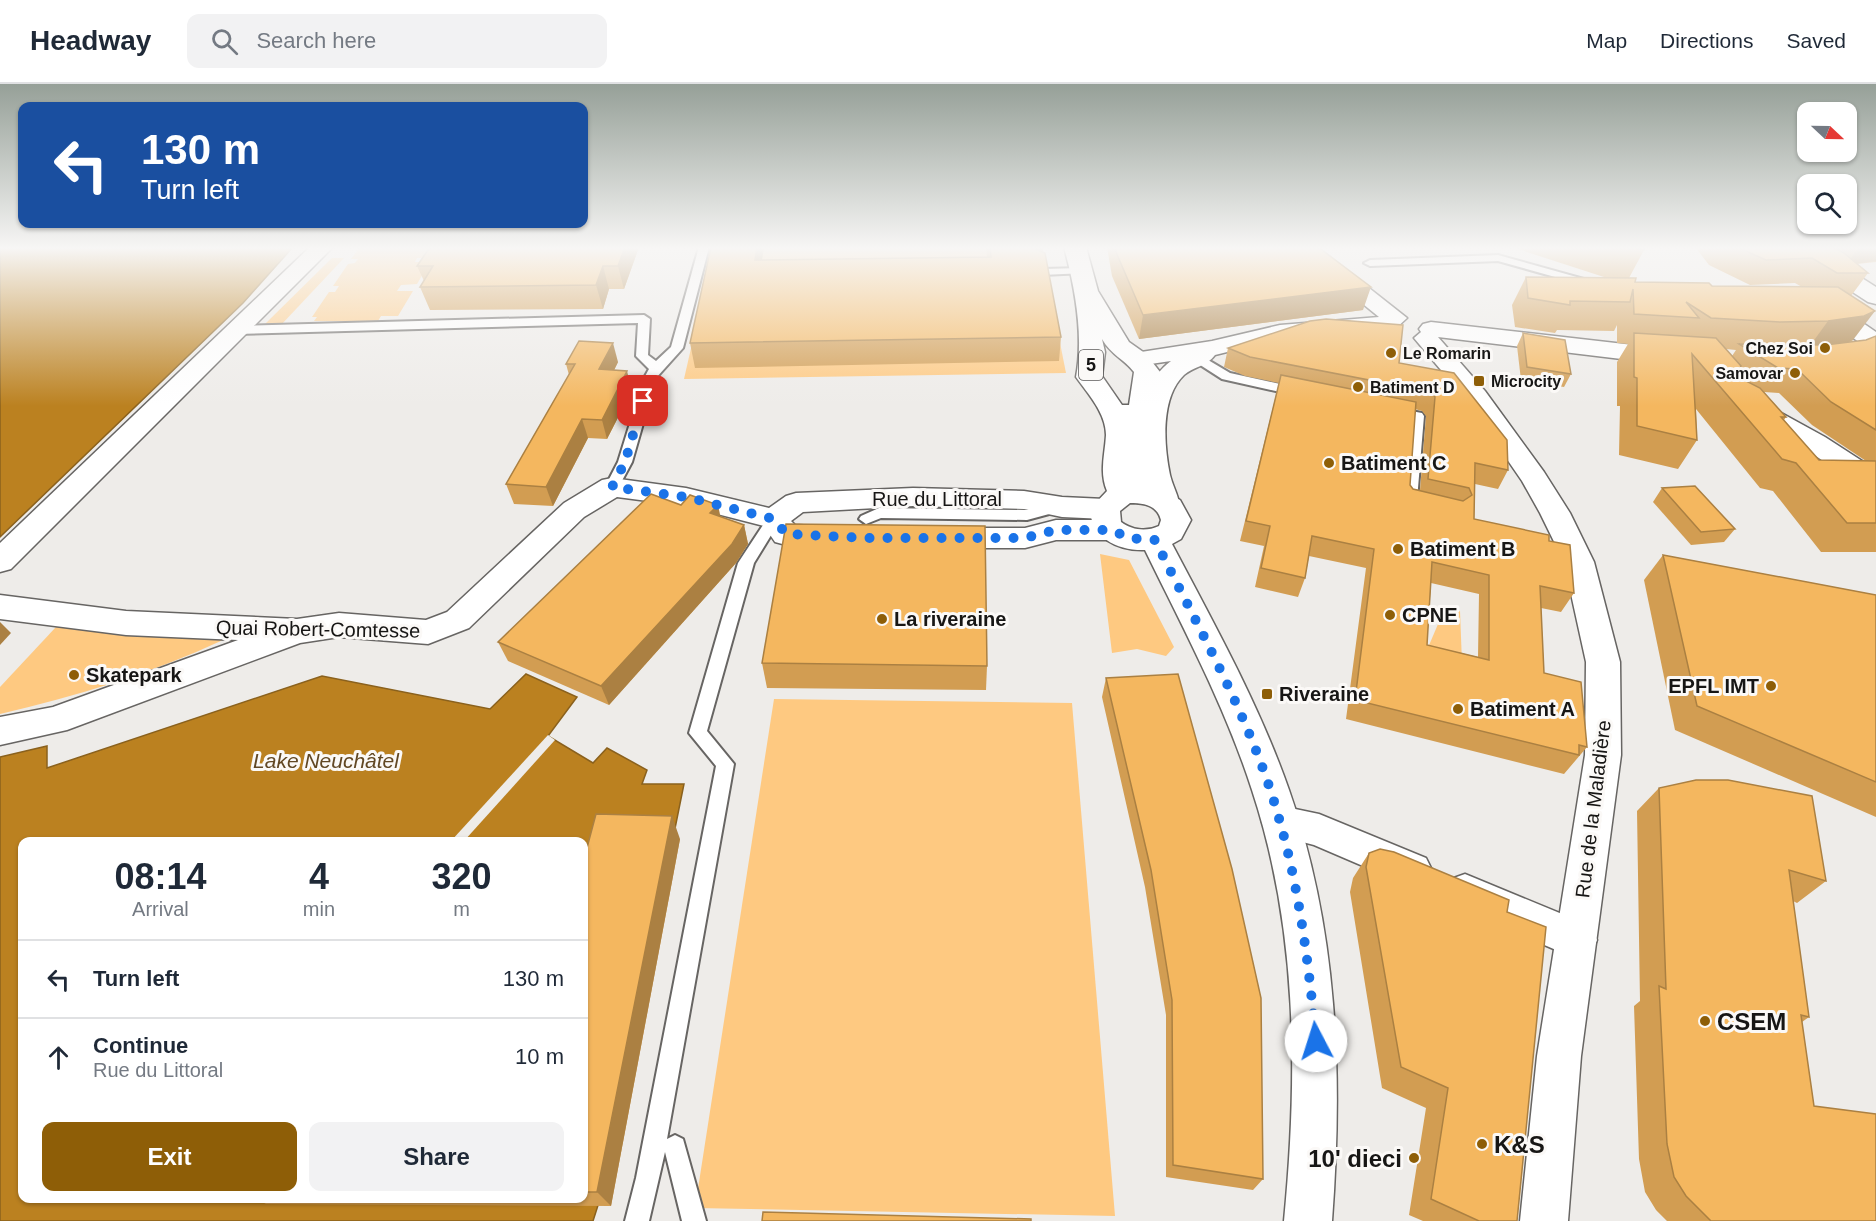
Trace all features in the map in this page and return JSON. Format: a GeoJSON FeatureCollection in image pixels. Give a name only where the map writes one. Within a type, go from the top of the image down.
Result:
{"type":"FeatureCollection","features":[{"type":"Feature","properties":{"kind":"street"},"geometry":{"type":"LineString","coordinates":[[0,561],[266,300]]}},
{"type":"Feature","properties":{"kind":"street","name":"5"},"geometry":{"type":"LineString","coordinates":[[1086,300],[1093,352],[1089,377],[1108,401],[1119,432]]}},
{"type":"Feature","properties":{"kind":"street","name":"5"},"geometry":{"type":"LineString","coordinates":[[1094,300],[1119,347],[1137,359]]}},
{"type":"Feature","properties":{"kind":"street"},"geometry":{"type":"LineString","coordinates":[[1366,300],[1391,321]]}},
{"type":"Feature","properties":{"kind":"street"},"geometry":{"type":"LineString","coordinates":[[1818,303],[1868,346]]}},
{"type":"Feature","properties":{"kind":"street"},"geometry":{"type":"LineString","coordinates":[[1310,1203],[1316,1076],[1310,973],[1301,911],[1281,822],[1247,730],[1155,540],[1164,537],[1175,526],[1174,514],[1130,506],[1117,485],[1119,432],[1125,408],[1119,393],[1104,375],[1103,368],[1113,360],[1125,358],[1195,359],[1280,332],[1404,319],[1429,334],[1519,337],[1621,353],[1692,357]]}},
{"type":"Feature","properties":{"kind":"street","name":"Rue de la Maladière"},"geometry":{"type":"LineString","coordinates":[[1429,334],[1534,478],[1555,513],[1579,562],[1603,662],[1603,756],[1559,1056],[1544,1221]]}},
{"type":"Feature","properties":{"kind":"street"},"geometry":{"type":"LineString","coordinates":[[1130,506],[1142,417],[1142,391],[1148,378],[1148,372],[1137,359]]}},
{"type":"Feature","properties":{"kind":"street"},"geometry":{"type":"LineString","coordinates":[[1130,506],[1161,486],[1156,480],[1154,453],[1155,404],[1162,386],[1195,359]]}},
{"type":"Feature","properties":{"kind":"street"},"geometry":{"type":"LineString","coordinates":[[1734,400],[1796,431],[1876,483]]}},
{"type":"Feature","properties":{"kind":"street"},"geometry":{"type":"LineString","coordinates":[[1142,417],[1154,453]]}},
{"type":"Feature","properties":{"kind":"street","name":"Rue du Littoral"},"geometry":{"type":"LineString","coordinates":[[612,487],[677,496],[774,519],[786,534],[815,537],[1025,538],[1059,519],[1130,506],[1128,538],[1155,540]]}},
{"type":"Feature","properties":{"kind":"street","name":"Quai Robert-Comtesse"},"geometry":{"type":"LineString","coordinates":[[0,607],[126,623],[297,631],[339,625],[413,632],[443,627],[458,620],[574,510],[612,487]]}},
{"type":"Feature","properties":{"kind":"street","name":"Rue du Littoral"},"geometry":{"type":"LineString","coordinates":[[774,519],[796,503],[817,500],[913,497],[1024,500],[1059,519]]}},
{"type":"Feature","properties":{"kind":"street"},"geometry":{"type":"LineString","coordinates":[[0,731],[53,724],[297,631]]}},
{"type":"Feature","properties":{"kind":"street"},"geometry":{"type":"LineString","coordinates":[[1281,822],[1313,828],[1577,940]]}},
{"type":"Feature","properties":{"kind":"lane"},"geometry":{"type":"LineString","coordinates":[[612,487],[625,462],[650,378],[656,368],[676,348],[689,300]]}},
{"type":"Feature","properties":{"kind":"lane"},"geometry":{"type":"LineString","coordinates":[[235,330],[644,319],[642,356],[656,368]]}},
{"type":"Feature","properties":{"kind":"lane"},"geometry":{"type":"LineString","coordinates":[[1195,359],[1226,376],[1311,395]]}},
{"type":"Feature","properties":{"kind":"lane"},"geometry":{"type":"LineString","coordinates":[[1382,409],[1417,416],[1410,503],[1432,508]]}},
{"type":"Feature","properties":{"kind":"lane"},"geometry":{"type":"LineString","coordinates":[[879,513],[1027,514],[1059,519],[1028,526],[878,524],[866,519],[879,513]]}},
{"type":"Feature","properties":{"kind":"lane"},"geometry":{"type":"LineString","coordinates":[[637,1221],[648,1178],[725,764],[698,733],[746,563],[774,519]]}},
{"type":"Feature","properties":{"kind":"lane"},"geometry":{"type":"LineString","coordinates":[[675,1147],[694,1221]]}},
{"type":"Feature","properties":{"kind":"shaded area"},"geometry":{"type":"Polygon","coordinates":[[[289,300],[304,300],[281,325],[265,324],[289,300]]]}},
{"type":"Feature","properties":{"kind":"shaded area"},"geometry":{"type":"Polygon","coordinates":[[[324,300],[408,300],[398,316],[381,316],[378,321],[314,321],[317,317],[312,317],[324,300]]]}},
{"type":"Feature","properties":{"kind":"shaded area"},"geometry":{"type":"Polygon","coordinates":[[[702,300],[1052,300],[1066,373],[684,379],[702,300]]]}},
{"type":"Feature","properties":{"kind":"shaded area"},"geometry":{"type":"Polygon","coordinates":[[[1100,554],[1129,560],[1174,647],[1166,656],[1137,649],[1112,653],[1100,554]]]}},
{"type":"Feature","properties":{"kind":"shaded area"},"geometry":{"type":"Polygon","coordinates":[[[1451,605],[1460,611],[1462,663],[1427,650],[1444,610],[1451,605]]]}},
{"type":"Feature","properties":{"kind":"shaded area","name":"Skatepark"},"geometry":{"type":"Polygon","coordinates":[[[56,627],[223,640],[114,683],[0,714],[0,687],[56,627]]]}},
{"type":"Feature","properties":{"kind":"shaded area"},"geometry":{"type":"Polygon","coordinates":[[[774,699],[1072,703],[1115,1216],[695,1208],[774,699]]]}},
{"type":"Feature","properties":{"kind":"water"},"geometry":{"type":"Polygon","coordinates":[[[0,300],[246,300],[243,303],[0,537],[0,300]]]}},
{"type":"Feature","properties":{"kind":"water","name":"Lake Neuchâtel"},"geometry":{"type":"Polygon","coordinates":[[[526,674],[577,697],[548,736],[593,763],[607,748],[647,770],[642,784],[684,784],[600,1199],[593,1221],[0,1221],[0,757],[47,746],[47,768],[322,676],[490,709],[526,674]]]}},
{"type":"Feature","properties":{"kind":"pier"},"geometry":{"type":"Polygon","coordinates":[[[548,735],[555,740],[468,837],[455,837],[548,735]]]}},
{"type":"Feature","properties":{"kind":"building"},"geometry":{"type":"Polygon","coordinates":[[[699,300],[1054,300],[1061,337],[690,343],[699,300]]]}},
{"type":"Feature","properties":{"kind":"building"},"geometry":{"type":"Polygon","coordinates":[[[1137,300],[1265,300],[1143,315],[1137,300]]]}},
{"type":"Feature","properties":{"kind":"building"},"geometry":{"type":"Polygon","coordinates":[[[1540,300],[1630,300],[1630,302],[1570,301],[1570,305],[1540,300]]]}},
{"type":"Feature","properties":{"kind":"building"},"geometry":{"type":"Polygon","coordinates":[[[1633,300],[1858,300],[1875,311],[1864,316],[1828,321],[1780,322],[1711,318],[1686,302],[1699,318],[1634,314],[1633,300]]]}},
{"type":"Feature","properties":{"kind":"building"},"geometry":{"type":"Polygon","coordinates":[[[1326,319],[1403,325],[1399,363],[1454,373],[1507,440],[1508,470],[1475,463],[1474,519],[1549,535],[1549,541],[1570,545],[1574,593],[1540,586],[1544,673],[1581,682],[1587,747],[1579,745],[1579,755],[1355,700],[1374,549],[1312,536],[1305,578],[1261,568],[1270,526],[1246,521],[1281,375],[1416,402],[1410,485],[1413,489],[1463,501],[1472,495],[1469,488],[1428,479],[1435,397],[1431,392],[1250,357],[1228,348],[1310,321],[1326,319]],[[1432,562],[1427,645],[1489,660],[1489,575],[1432,562]]]}},
{"type":"Feature","properties":{"kind":"building"},"geometry":{"type":"Polygon","coordinates":[[[1523,333],[1565,340],[1571,374],[1527,367],[1523,333]]]}},
{"type":"Feature","properties":{"kind":"building"},"geometry":{"type":"Polygon","coordinates":[[[1634,333],[1716,338],[1741,366],[1738,373],[1742,379],[1760,388],[1786,417],[1781,417],[1819,460],[1876,461],[1876,523],[1847,523],[1796,463],[1782,459],[1692,354],[1697,440],[1637,426],[1634,333]]]}},
{"type":"Feature","properties":{"kind":"building"},"geometry":{"type":"Polygon","coordinates":[[[1876,336],[1876,430],[1831,402],[1797,369],[1778,368],[1739,344],[1825,345],[1866,340],[1876,336]]]}},
{"type":"Feature","properties":{"kind":"building"},"geometry":{"type":"Polygon","coordinates":[[[579,341],[613,343],[599,369],[627,371],[602,420],[582,419],[546,487],[506,484],[575,364],[566,364],[579,341]]]}},
{"type":"Feature","properties":{"kind":"building"},"geometry":{"type":"Polygon","coordinates":[[[1695,486],[1735,529],[1701,532],[1662,488],[1695,486]]]}},
{"type":"Feature","properties":{"kind":"building"},"geometry":{"type":"Polygon","coordinates":[[[651,494],[681,505],[690,495],[718,505],[710,513],[744,525],[732,544],[601,686],[498,642],[651,494]]]}},
{"type":"Feature","properties":{"kind":"building","name":"La riveraine"},"geometry":{"type":"Polygon","coordinates":[[[786,524],[985,526],[987,666],[762,663],[786,524]]]}},
{"type":"Feature","properties":{"kind":"building","name":"EPFL IMT"},"geometry":{"type":"Polygon","coordinates":[[[1663,555],[1876,595],[1876,782],[1697,706],[1663,555]]]}},
{"type":"Feature","properties":{"kind":"building"},"geometry":{"type":"Polygon","coordinates":[[[1178,674],[1232,869],[1261,998],[1263,1179],[1173,1165],[1172,1000],[1151,870],[1106,678],[1178,674]]]}},
{"type":"Feature","properties":{"kind":"building","name":"CSEM"},"geometry":{"type":"Polygon","coordinates":[[[1696,780],[1728,780],[1812,796],[1826,881],[1789,870],[1809,1017],[1801,1015],[1814,1106],[1876,1114],[1876,1221],[1711,1221],[1686,1196],[1674,1177],[1667,1144],[1659,986],[1666,989],[1659,788],[1696,780]]]}},
{"type":"Feature","properties":{"kind":"building"},"geometry":{"type":"Polygon","coordinates":[[[596,814],[672,816],[597,1192],[588,1192],[588,844],[596,814]]]}},
{"type":"Feature","properties":{"kind":"building"},"geometry":{"type":"Polygon","coordinates":[[[1380,849],[1394,852],[1509,900],[1507,912],[1546,927],[1517,1221],[1479,1221],[1431,1199],[1448,1088],[1401,1067],[1366,867],[1369,853],[1380,849]]]}},
{"type":"Feature","properties":{"kind":"building"},"geometry":{"type":"Polygon","coordinates":[[[763,1212],[1031,1219],[1031,1221],[762,1221],[763,1212]]]}},
{"type":"Feature","properties":{"kind":"place","name":"Chez Soi"},"geometry":{"type":"Point","coordinates":[1825,348]}},
{"type":"Feature","properties":{"kind":"place","name":"Le Romarin"},"geometry":{"type":"Point","coordinates":[1391,353]}},
{"type":"Feature","properties":{"kind":"place","name":"Samovar"},"geometry":{"type":"Point","coordinates":[1795,373]}},
{"type":"Feature","properties":{"kind":"place","name":"Microcity"},"geometry":{"type":"Point","coordinates":[1479,381]}},
{"type":"Feature","properties":{"kind":"place","name":"Batiment D"},"geometry":{"type":"Point","coordinates":[1358,387]}},
{"type":"Feature","properties":{"kind":"place","name":"Batiment C"},"geometry":{"type":"Point","coordinates":[1329,463]}},
{"type":"Feature","properties":{"kind":"place","name":"Batiment B"},"geometry":{"type":"Point","coordinates":[1398,549]}},
{"type":"Feature","properties":{"kind":"place","name":"CPNE"},"geometry":{"type":"Point","coordinates":[1390,615]}},
{"type":"Feature","properties":{"kind":"place","name":"La riveraine"},"geometry":{"type":"Point","coordinates":[882,619]}},
{"type":"Feature","properties":{"kind":"place","name":"Skatepark"},"geometry":{"type":"Point","coordinates":[74,675]}},
{"type":"Feature","properties":{"kind":"place","name":"EPFL IMT"},"geometry":{"type":"Point","coordinates":[1771,686]}},
{"type":"Feature","properties":{"kind":"place","name":"Riveraine"},"geometry":{"type":"Point","coordinates":[1267,694]}},
{"type":"Feature","properties":{"kind":"place","name":"Batiment A"},"geometry":{"type":"Point","coordinates":[1458,709]}},
{"type":"Feature","properties":{"kind":"place","name":"CSEM"},"geometry":{"type":"Point","coordinates":[1705,1021]}},
{"type":"Feature","properties":{"kind":"place","name":"K&S"},"geometry":{"type":"Point","coordinates":[1482,1144]}},
{"type":"Feature","properties":{"kind":"place","name":"10' dieci"},"geometry":{"type":"Point","coordinates":[1414,1158]}},
{"type":"Feature","properties":{"kind":"route"},"geometry":{"type":"LineString","coordinates":[[643,401],[625,462],[612,487],[659,492],[729,507],[774,519],[786,534],[815,537],[1025,538],[1056,530],[1112,530],[1137,541],[1155,540],[1247,730],[1281,822],[1301,911],[1310,973],[1316,1041]]}}]}
